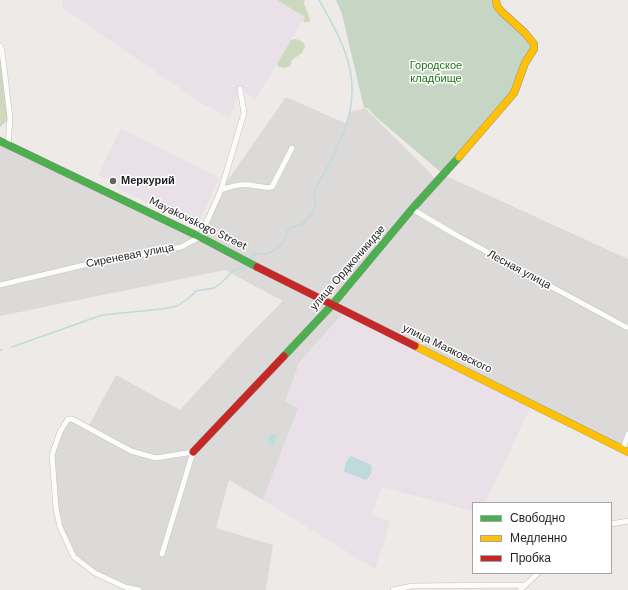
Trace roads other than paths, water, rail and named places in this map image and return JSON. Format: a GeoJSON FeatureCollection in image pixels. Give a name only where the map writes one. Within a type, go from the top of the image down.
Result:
{"type":"FeatureCollection","features":[{"type":"Feature","properties":{"kind":"street","name":"улица Орджоникидзе"},"geometry":{"type":"LineString","coordinates":[[193,452],[332,304],[412,209],[444,175],[514,93],[525,63],[534,49],[534,44],[531,39],[502,12],[497,6],[496,0]]}},
{"type":"Feature","properties":{"kind":"street"},"geometry":{"type":"LineString","coordinates":[[0,46],[2,51],[10,118],[8,145]]}},
{"type":"Feature","properties":{"kind":"street"},"geometry":{"type":"LineString","coordinates":[[200,237],[221,190],[244,113],[240,89]]}},
{"type":"Feature","properties":{"kind":"street","name":"Mayakovskogo Street"},"geometry":{"type":"LineString","coordinates":[[0,141],[257,265]]}},
{"type":"Feature","properties":{"kind":"street"},"geometry":{"type":"LineString","coordinates":[[221,190],[238,184],[272,188],[292,148]]}},
{"type":"Feature","properties":{"kind":"street","name":"Лесная улица"},"geometry":{"type":"LineString","coordinates":[[412,209],[475,246],[628,328]]}},
{"type":"Feature","properties":{"kind":"street","name":"Сиреневая улица"},"geometry":{"type":"LineString","coordinates":[[0,285],[84,265],[181,246],[200,237]]}},
{"type":"Feature","properties":{"kind":"street","name":"улица Маяковского"},"geometry":{"type":"LineString","coordinates":[[257,265],[625,450]]}},
{"type":"Feature","properties":{"kind":"street"},"geometry":{"type":"LineString","coordinates":[[139,590],[126,587],[95,574],[74,557],[60,527],[56,508],[52,455],[60,432],[68,419],[72,419],[131,450],[156,458],[193,452],[162,554]]}},
{"type":"Feature","properties":{"kind":"street"},"geometry":{"type":"LineString","coordinates":[[625,450],[628,434]]}},
{"type":"Feature","properties":{"kind":"street"},"geometry":{"type":"LineString","coordinates":[[612,524],[628,521]]}},
{"type":"Feature","properties":{"kind":"street"},"geometry":{"type":"LineString","coordinates":[[520,590],[537,574]]}},
{"type":"Feature","properties":{"kind":"street"},"geometry":{"type":"LineString","coordinates":[[393,590],[412,586],[526,585]]}},
{"type":"Feature","properties":{"kind":"water"},"geometry":{"type":"Polygon","coordinates":[[[273,434],[277,436],[274,445],[270,445],[268,442],[269,435],[273,434]]]}},
{"type":"Feature","properties":{"kind":"water"},"geometry":{"type":"Polygon","coordinates":[[[351,456],[371,465],[371,473],[366,480],[345,472],[346,462],[351,456]]]}},
{"type":"Feature","properties":{"kind":"waterway"},"geometry":{"type":"LineString","coordinates":[[250,260],[254,254],[266,254],[275,250],[284,242],[287,231],[291,227],[301,225],[312,214],[316,204],[314,194],[341,140],[351,107],[351,73],[346,55],[341,41],[319,0]]}},
{"type":"Feature","properties":{"kind":"waterway"},"geometry":{"type":"LineString","coordinates":[[12,347],[102,315],[177,306],[196,291],[214,288],[234,270],[247,265]]}},
{"type":"Feature","properties":{"kind":"place","name":"Меркурий"},"geometry":{"type":"Point","coordinates":[113,181]}},
{"type":"Feature","properties":{"kind":"park label","name":"Городское кладбище"},"geometry":{"type":"Point","coordinates":[436,72]}}]}
